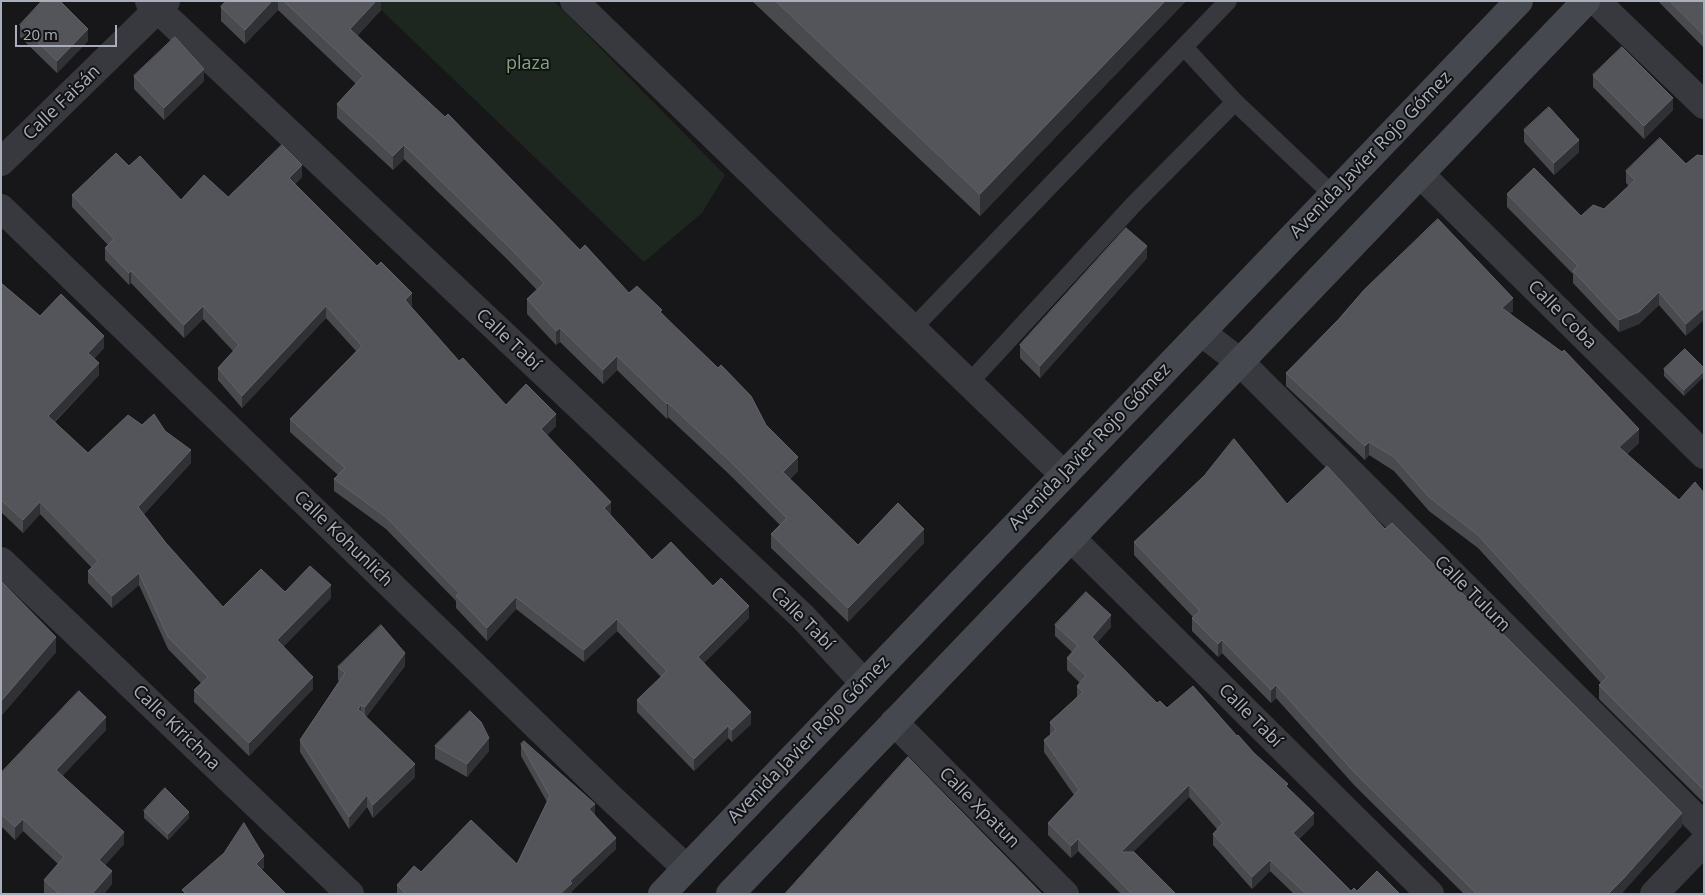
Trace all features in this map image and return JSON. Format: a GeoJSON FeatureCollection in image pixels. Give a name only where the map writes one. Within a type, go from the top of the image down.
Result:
{"type":"FeatureCollection","features":[{"type":"Feature","properties":{"kind":"main road","name":"Avenida Javier Rojo Gómez"},"geometry":{"type":"LineString","coordinates":[[662,894],[1518,1]]}},
{"type":"Feature","properties":{"kind":"main road"},"geometry":{"type":"LineString","coordinates":[[730,894],[1586,1]]}},
{"type":"Feature","properties":{"kind":"street"},"geometry":{"type":"LineString","coordinates":[[574,1],[1064,474]]}},
{"type":"Feature","properties":{"kind":"street"},"geometry":{"type":"LineString","coordinates":[[1596,1],[1704,104]]}},
{"type":"Feature","properties":{"kind":"street","name":"Calle Faisán"},"geometry":{"type":"LineString","coordinates":[[1,162],[158,4]]}},
{"type":"Feature","properties":{"kind":"street","name":"Calle Tabí"},"geometry":{"type":"LineString","coordinates":[[158,4],[803,617],[864,683]]}},
{"type":"Feature","properties":{"kind":"street","name":"Calle Coba"},"geometry":{"type":"LineString","coordinates":[[1420,174],[1704,456]]}},
{"type":"Feature","properties":{"kind":"street","name":"Calle Kohunlich"},"geometry":{"type":"LineString","coordinates":[[1,208],[611,798],[686,868]]}},
{"type":"Feature","properties":{"kind":"street","name":"Calle Tulum"},"geometry":{"type":"LineString","coordinates":[[1201,332],[1240,362],[1704,826]]}},
{"type":"Feature","properties":{"kind":"street","name":"Calle Tabí"},"geometry":{"type":"LineString","coordinates":[[1071,538],[1430,894]]}},
{"type":"Feature","properties":{"kind":"street","name":"Calle Kirichna"},"geometry":{"type":"LineString","coordinates":[[1,561],[350,894]]}},
{"type":"Feature","properties":{"kind":"street","name":"Calle Xpatun"},"geometry":{"type":"LineString","coordinates":[[894,722],[1065,894]]}},
{"type":"Feature","properties":{"kind":"street"},"geometry":{"type":"LineString","coordinates":[[1654,894],[1704,842]]}},
{"type":"Feature","properties":{"kind":"lane"},"geometry":{"type":"LineString","coordinates":[[913,328],[1228,1]]}},
{"type":"Feature","properties":{"kind":"lane"},"geometry":{"type":"LineString","coordinates":[[1184,47],[1235,102],[1333,195]]}},
{"type":"Feature","properties":{"kind":"lane"},"geometry":{"type":"LineString","coordinates":[[969,383],[1134,204],[1235,102]]}},
{"type":"Feature","properties":{"kind":"green space","name":"plaza"},"geometry":{"type":"Polygon","coordinates":[[[372,1],[554,1],[725,175],[702,213],[644,262],[372,1]]]}},
{"type":"Feature","properties":{"kind":"building"},"geometry":{"type":"Polygon","coordinates":[[[42,1],[60,1],[88,29],[57,61],[20,25],[42,1]]]}},
{"type":"Feature","properties":{"kind":"building"},"geometry":{"type":"Polygon","coordinates":[[[226,1],[272,1],[245,30],[221,7],[226,1]]]}},
{"type":"Feature","properties":{"kind":"building"},"geometry":{"type":"Polygon","coordinates":[[[284,1],[376,1],[350,29],[445,117],[448,114],[580,250],[585,245],[629,293],[637,286],[662,310],[660,312],[718,368],[721,365],[751,396],[766,425],[798,457],[783,472],[858,545],[898,503],[924,529],[848,608],[771,534],[787,518],[730,461],[617,356],[603,370],[560,328],[556,331],[527,299],[544,283],[404,145],[393,156],[337,104],[363,76],[284,1]]]}},
{"type":"Feature","properties":{"kind":"building"},"geometry":{"type":"Polygon","coordinates":[[[776,1],[1165,1],[980,194],[776,1]]]}},
{"type":"Feature","properties":{"kind":"building"},"geometry":{"type":"Polygon","coordinates":[[[1670,1],[1704,1],[1704,35],[1670,1]]]}},
{"type":"Feature","properties":{"kind":"building"},"geometry":{"type":"Polygon","coordinates":[[[175,37],[204,69],[164,108],[134,76],[175,37]]]}},
{"type":"Feature","properties":{"kind":"building"},"geometry":{"type":"Polygon","coordinates":[[[1622,47],[1673,98],[1644,126],[1593,75],[1622,47]]]}},
{"type":"Feature","properties":{"kind":"building"},"geometry":{"type":"Polygon","coordinates":[[[1549,107],[1579,140],[1554,163],[1524,130],[1549,107]]]}},
{"type":"Feature","properties":{"kind":"building"},"geometry":{"type":"Polygon","coordinates":[[[1660,138],[1686,164],[1697,155],[1704,156],[1704,308],[1686,324],[1659,292],[1639,312],[1619,320],[1573,271],[1578,266],[1507,194],[1534,168],[1581,216],[1593,205],[1604,209],[1635,180],[1626,171],[1660,138]]]}},
{"type":"Feature","properties":{"kind":"building"},"geometry":{"type":"Polygon","coordinates":[[[282,145],[302,165],[289,178],[377,266],[381,262],[412,293],[405,300],[459,361],[463,358],[506,405],[526,384],[556,414],[541,429],[611,502],[604,508],[652,560],[671,542],[713,586],[721,578],[749,606],[698,657],[751,712],[732,730],[728,726],[694,759],[637,700],[667,671],[617,619],[584,650],[516,597],[487,628],[456,596],[459,593],[386,517],[334,479],[345,468],[290,419],[362,346],[326,306],[242,396],[218,368],[239,345],[203,306],[184,325],[131,271],[129,273],[105,248],[114,239],[72,195],[116,153],[129,166],[140,156],[181,200],[204,175],[228,197],[282,145]]]}},
{"type":"Feature","properties":{"kind":"building"},"geometry":{"type":"Polygon","coordinates":[[[1438,219],[1513,298],[1502,308],[1562,352],[1564,350],[1639,429],[1619,447],[1679,500],[1695,482],[1704,493],[1703,789],[1599,685],[1607,677],[1478,535],[1429,497],[1394,457],[1369,442],[1365,446],[1286,373],[1338,320],[1364,290],[1438,219]]]}},
{"type":"Feature","properties":{"kind":"building"},"geometry":{"type":"Polygon","coordinates":[[[1126,228],[1147,246],[1040,366],[1020,345],[1126,228]]]}},
{"type":"Feature","properties":{"kind":"building"},"geometry":{"type":"Polygon","coordinates":[[[1,283],[40,316],[61,294],[104,336],[88,353],[99,363],[48,416],[88,453],[128,415],[142,425],[154,414],[165,431],[191,450],[138,507],[166,543],[223,607],[261,569],[285,592],[310,566],[331,585],[277,640],[313,677],[249,743],[194,690],[208,677],[168,637],[139,573],[112,596],[88,571],[98,561],[40,502],[23,520],[1,500],[1,283]]]}},
{"type":"Feature","properties":{"kind":"building"},"geometry":{"type":"Polygon","coordinates":[[[1685,349],[1704,368],[1704,371],[1684,390],[1664,369],[1685,349]]]}},
{"type":"Feature","properties":{"kind":"building"},"geometry":{"type":"Polygon","coordinates":[[[1234,439],[1287,504],[1327,466],[1385,529],[1392,523],[1682,813],[1608,894],[1477,894],[1355,773],[1276,685],[1271,690],[1222,640],[1218,644],[1192,618],[1200,611],[1134,542],[1204,476],[1234,439]]]}},
{"type":"Feature","properties":{"kind":"building"},"geometry":{"type":"Polygon","coordinates":[[[1,581],[56,637],[2,700],[1,700],[1,581]]]}},
{"type":"Feature","properties":{"kind":"building"},"geometry":{"type":"Polygon","coordinates":[[[1086,592],[1111,615],[1092,637],[1157,703],[1160,701],[1167,708],[1193,686],[1237,736],[1288,784],[1286,786],[1314,813],[1293,833],[1351,891],[1354,888],[1357,891],[1377,871],[1400,894],[1306,894],[1270,860],[1252,877],[1213,834],[1223,823],[1189,785],[1121,852],[1134,852],[1176,894],[1132,894],[1078,839],[1071,846],[1048,823],[1079,790],[1044,740],[1056,730],[1050,722],[1083,692],[1077,686],[1086,676],[1067,658],[1078,646],[1055,625],[1086,592]]]}},
{"type":"Feature","properties":{"kind":"building"},"geometry":{"type":"Polygon","coordinates":[[[381,625],[405,653],[365,707],[361,705],[358,709],[415,764],[373,805],[367,795],[349,817],[300,740],[345,673],[338,667],[381,625]]]}},
{"type":"Feature","properties":{"kind":"building"},"geometry":{"type":"Polygon","coordinates":[[[79,691],[106,717],[56,770],[124,832],[99,860],[112,871],[92,894],[59,894],[44,880],[64,857],[23,819],[15,827],[1,814],[1,773],[79,691]]]}},
{"type":"Feature","properties":{"kind":"building"},"geometry":{"type":"Polygon","coordinates":[[[470,711],[481,722],[489,738],[467,764],[435,746],[470,711]]]}},
{"type":"Feature","properties":{"kind":"building"},"geometry":{"type":"Polygon","coordinates":[[[524,741],[595,804],[589,809],[616,838],[570,881],[572,883],[560,894],[406,894],[397,885],[414,866],[421,872],[471,820],[517,864],[550,796],[521,744],[524,741]]]}},
{"type":"Feature","properties":{"kind":"building"},"geometry":{"type":"Polygon","coordinates":[[[908,757],[1042,894],[785,894],[908,757]]]}},
{"type":"Feature","properties":{"kind":"building"},"geometry":{"type":"Polygon","coordinates":[[[165,788],[189,812],[168,834],[144,811],[165,788]]]}},
{"type":"Feature","properties":{"kind":"building"},"geometry":{"type":"Polygon","coordinates":[[[244,823],[264,856],[256,864],[286,894],[186,894],[182,890],[224,853],[244,823]]]}}]}
